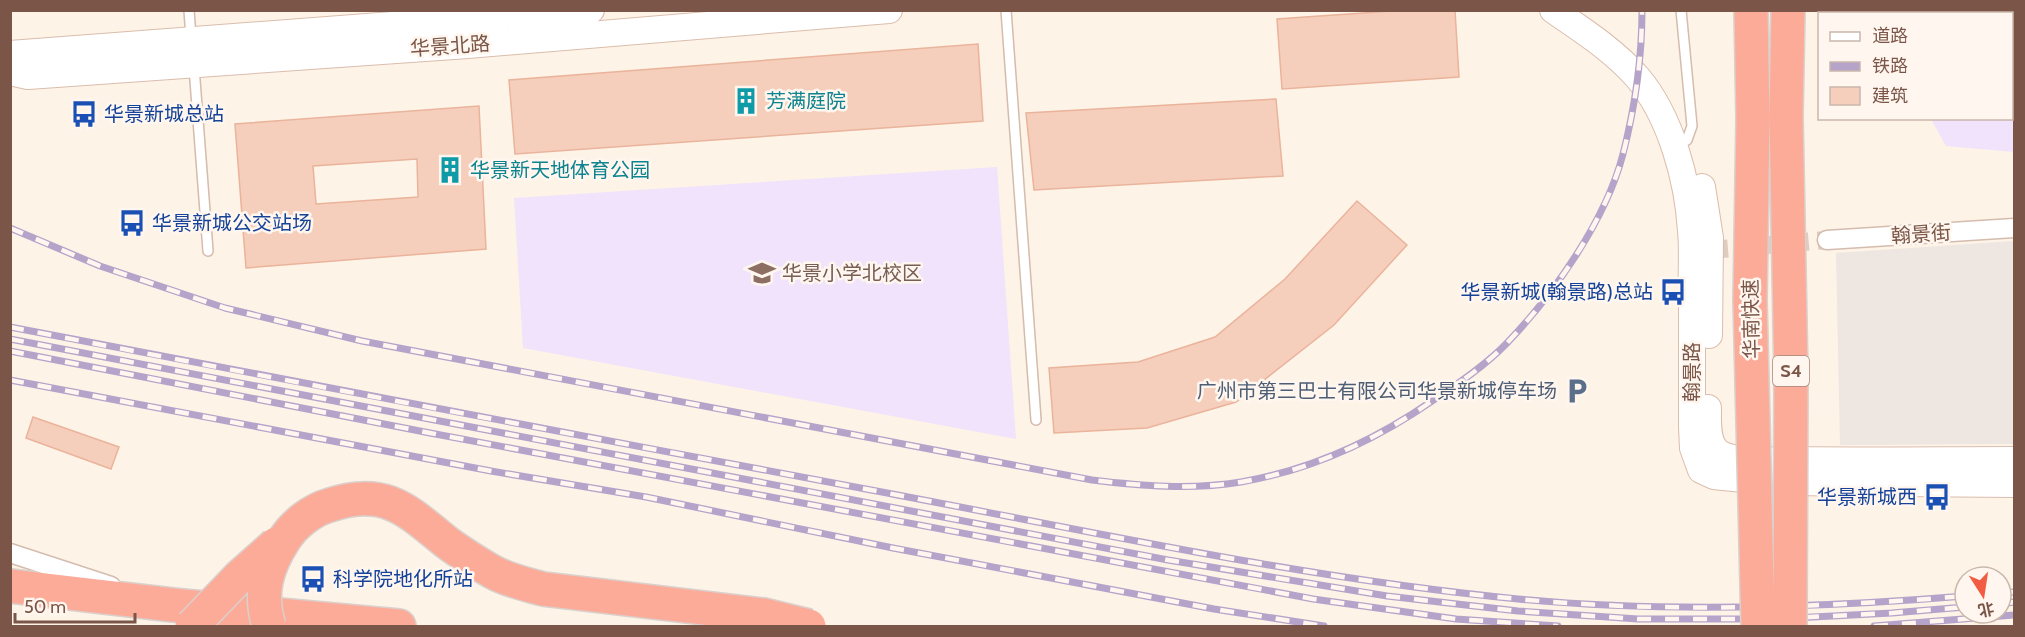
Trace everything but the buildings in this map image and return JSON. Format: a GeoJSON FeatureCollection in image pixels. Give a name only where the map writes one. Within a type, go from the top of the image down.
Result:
{"type":"FeatureCollection","features":[{"type":"Feature","properties":{"kind":"highway","name":"华南快速"},"geometry":{"type":"LineString","coordinates":[[1751,10],[1753,119],[1750,300],[1758,627]]}},
{"type":"Feature","properties":{"kind":"highway","name":"华南快速"},"geometry":{"type":"LineString","coordinates":[[1788,10],[1786,116],[1791,375],[1790,627]]}},
{"type":"Feature","properties":{"kind":"highway"},"geometry":{"type":"LineString","coordinates":[[1739,627],[1738,512],[1741,386],[1750,300]]}},
{"type":"Feature","properties":{"kind":"highway"},"geometry":{"type":"LineString","coordinates":[[182,616],[240,576],[304,519],[322,507],[356,499],[373,499],[389,502],[406,510],[447,543],[494,572],[516,582],[543,588],[764,615],[809,627]]}},
{"type":"Feature","properties":{"kind":"highway"},"geometry":{"type":"LineString","coordinates":[[269,627],[264,604],[264,583],[268,570],[289,533]]}},
{"type":"Feature","properties":{"kind":"highway"},"geometry":{"type":"LineString","coordinates":[[10,586],[182,616],[399,627]]}},
{"type":"Feature","properties":{"kind":"street","name":"华景北路"},"geometry":{"type":"LineString","coordinates":[[519,25],[591,10]]}},
{"type":"Feature","properties":{"kind":"street","name":"华景北路"},"geometry":{"type":"LineString","coordinates":[[10,54],[192,52],[519,25],[890,10]]}},
{"type":"Feature","properties":{"kind":"street","name":"翰景路"},"geometry":{"type":"LineString","coordinates":[[1553,10],[1614,55],[1638,79],[1680,144],[1706,203],[1701,251],[1692,427],[1694,448],[1701,470],[1714,476],[1773,482],[2014,484]]}},
{"type":"Feature","properties":{"kind":"street","name":"翰景路"},"geometry":{"type":"LineString","coordinates":[[1579,10],[1604,26],[1626,45],[1657,81],[1669,101],[1680,144]]}},
{"type":"Feature","properties":{"kind":"street","name":"华景北路"},"geometry":{"type":"LineString","coordinates":[[10,72],[28,76],[56,74],[192,52]]}},
{"type":"Feature","properties":{"kind":"street","name":"翰景街"},"geometry":{"type":"LineString","coordinates":[[1827,240],[2014,228]]}},
{"type":"Feature","properties":{"kind":"street","name":"翰景路"},"geometry":{"type":"LineString","coordinates":[[1701,251],[1708,429],[1715,449],[1720,454],[1743,459],[1780,460],[2014,460]]}},
{"type":"Feature","properties":{"kind":"street"},"geometry":{"type":"LineString","coordinates":[[10,554],[182,616]]}},
{"type":"Feature","properties":{"kind":"lane"},"geometry":{"type":"LineString","coordinates":[[189,10],[208,251]]}},
{"type":"Feature","properties":{"kind":"lane"},"geometry":{"type":"LineString","coordinates":[[1006,10],[1036,420]]}},
{"type":"Feature","properties":{"kind":"lane"},"geometry":{"type":"LineString","coordinates":[[1680,144],[1692,126],[1681,10]]}},
{"type":"Feature","properties":{"kind":"shaded area"},"geometry":{"type":"Polygon","coordinates":[[[2014,11],[2014,152],[1946,146],[1932,120],[2013,120],[2013,12],[1859,12],[2014,11]]]}},
{"type":"Feature","properties":{"kind":"shaded area","name":"华景小学北校区"},"geometry":{"type":"Polygon","coordinates":[[[997,167],[1016,439],[523,348],[514,198],[997,167]]]}},
{"type":"Feature","properties":{"kind":"shaded area"},"geometry":{"type":"Polygon","coordinates":[[[2014,241],[2014,444],[1840,445],[1836,253],[2014,241]]]}},
{"type":"Feature","properties":{"kind":"tunnel"},"geometry":{"type":"LineString","coordinates":[[1710,250],[1827,240]]}},
{"type":"Feature","properties":{"kind":"railway"},"geometry":{"type":"LineString","coordinates":[[10,228],[100,266],[225,308],[362,341],[1092,480],[1166,486],[1204,486],[1241,482],[1317,462],[1388,429],[1471,374],[1499,351],[1525,324],[1576,255],[1591,230],[1615,179],[1623,154],[1634,101],[1641,47],[1642,10]]}},
{"type":"Feature","properties":{"kind":"railway"},"geometry":{"type":"LineString","coordinates":[[10,327],[1112,537],[1355,579],[1518,599],[1629,606],[1798,606],[1953,597]]}},
{"type":"Feature","properties":{"kind":"railway"},"geometry":{"type":"LineString","coordinates":[[10,339],[1168,560],[1387,596],[1518,611],[1638,619],[1771,619],[1953,608]]}},
{"type":"Feature","properties":{"kind":"railway"},"geometry":{"type":"LineString","coordinates":[[10,351],[430,433],[1313,599],[1456,619],[1558,626]]}},
{"type":"Feature","properties":{"kind":"railway"},"geometry":{"type":"LineString","coordinates":[[10,380],[491,471],[646,497],[893,548],[1214,609],[1324,626]]}},
{"type":"Feature","properties":{"kind":"railway"},"geometry":{"type":"LineString","coordinates":[[1874,626],[2014,615]]}},
{"type":"Feature","properties":{"kind":"place","name":"芳满庭院"},"geometry":{"type":"Point","coordinates":[746,101]}},
{"type":"Feature","properties":{"kind":"place","name":"华景新城总站"},"geometry":{"type":"Point","coordinates":[84,114]}},
{"type":"Feature","properties":{"kind":"place","name":"华景新天地体育公园"},"geometry":{"type":"Point","coordinates":[450,170]}},
{"type":"Feature","properties":{"kind":"place","name":"华景新城公交站场"},"geometry":{"type":"Point","coordinates":[132,223]}},
{"type":"Feature","properties":{"kind":"place","name":"华景小学北校区"},"geometry":{"type":"Point","coordinates":[762,273]}},
{"type":"Feature","properties":{"kind":"place","name":"华景新城(翰景路)总站"},"geometry":{"type":"Point","coordinates":[1673,292]}},
{"type":"Feature","properties":{"kind":"place","name":"广州市第三巴士有限公司华景新城停车场"},"geometry":{"type":"Point","coordinates":[1577,391]}},
{"type":"Feature","properties":{"kind":"place","name":"华景新城西"},"geometry":{"type":"Point","coordinates":[1937,497]}},
{"type":"Feature","properties":{"kind":"place","name":"科学院地化所站"},"geometry":{"type":"Point","coordinates":[313,579]}}]}
